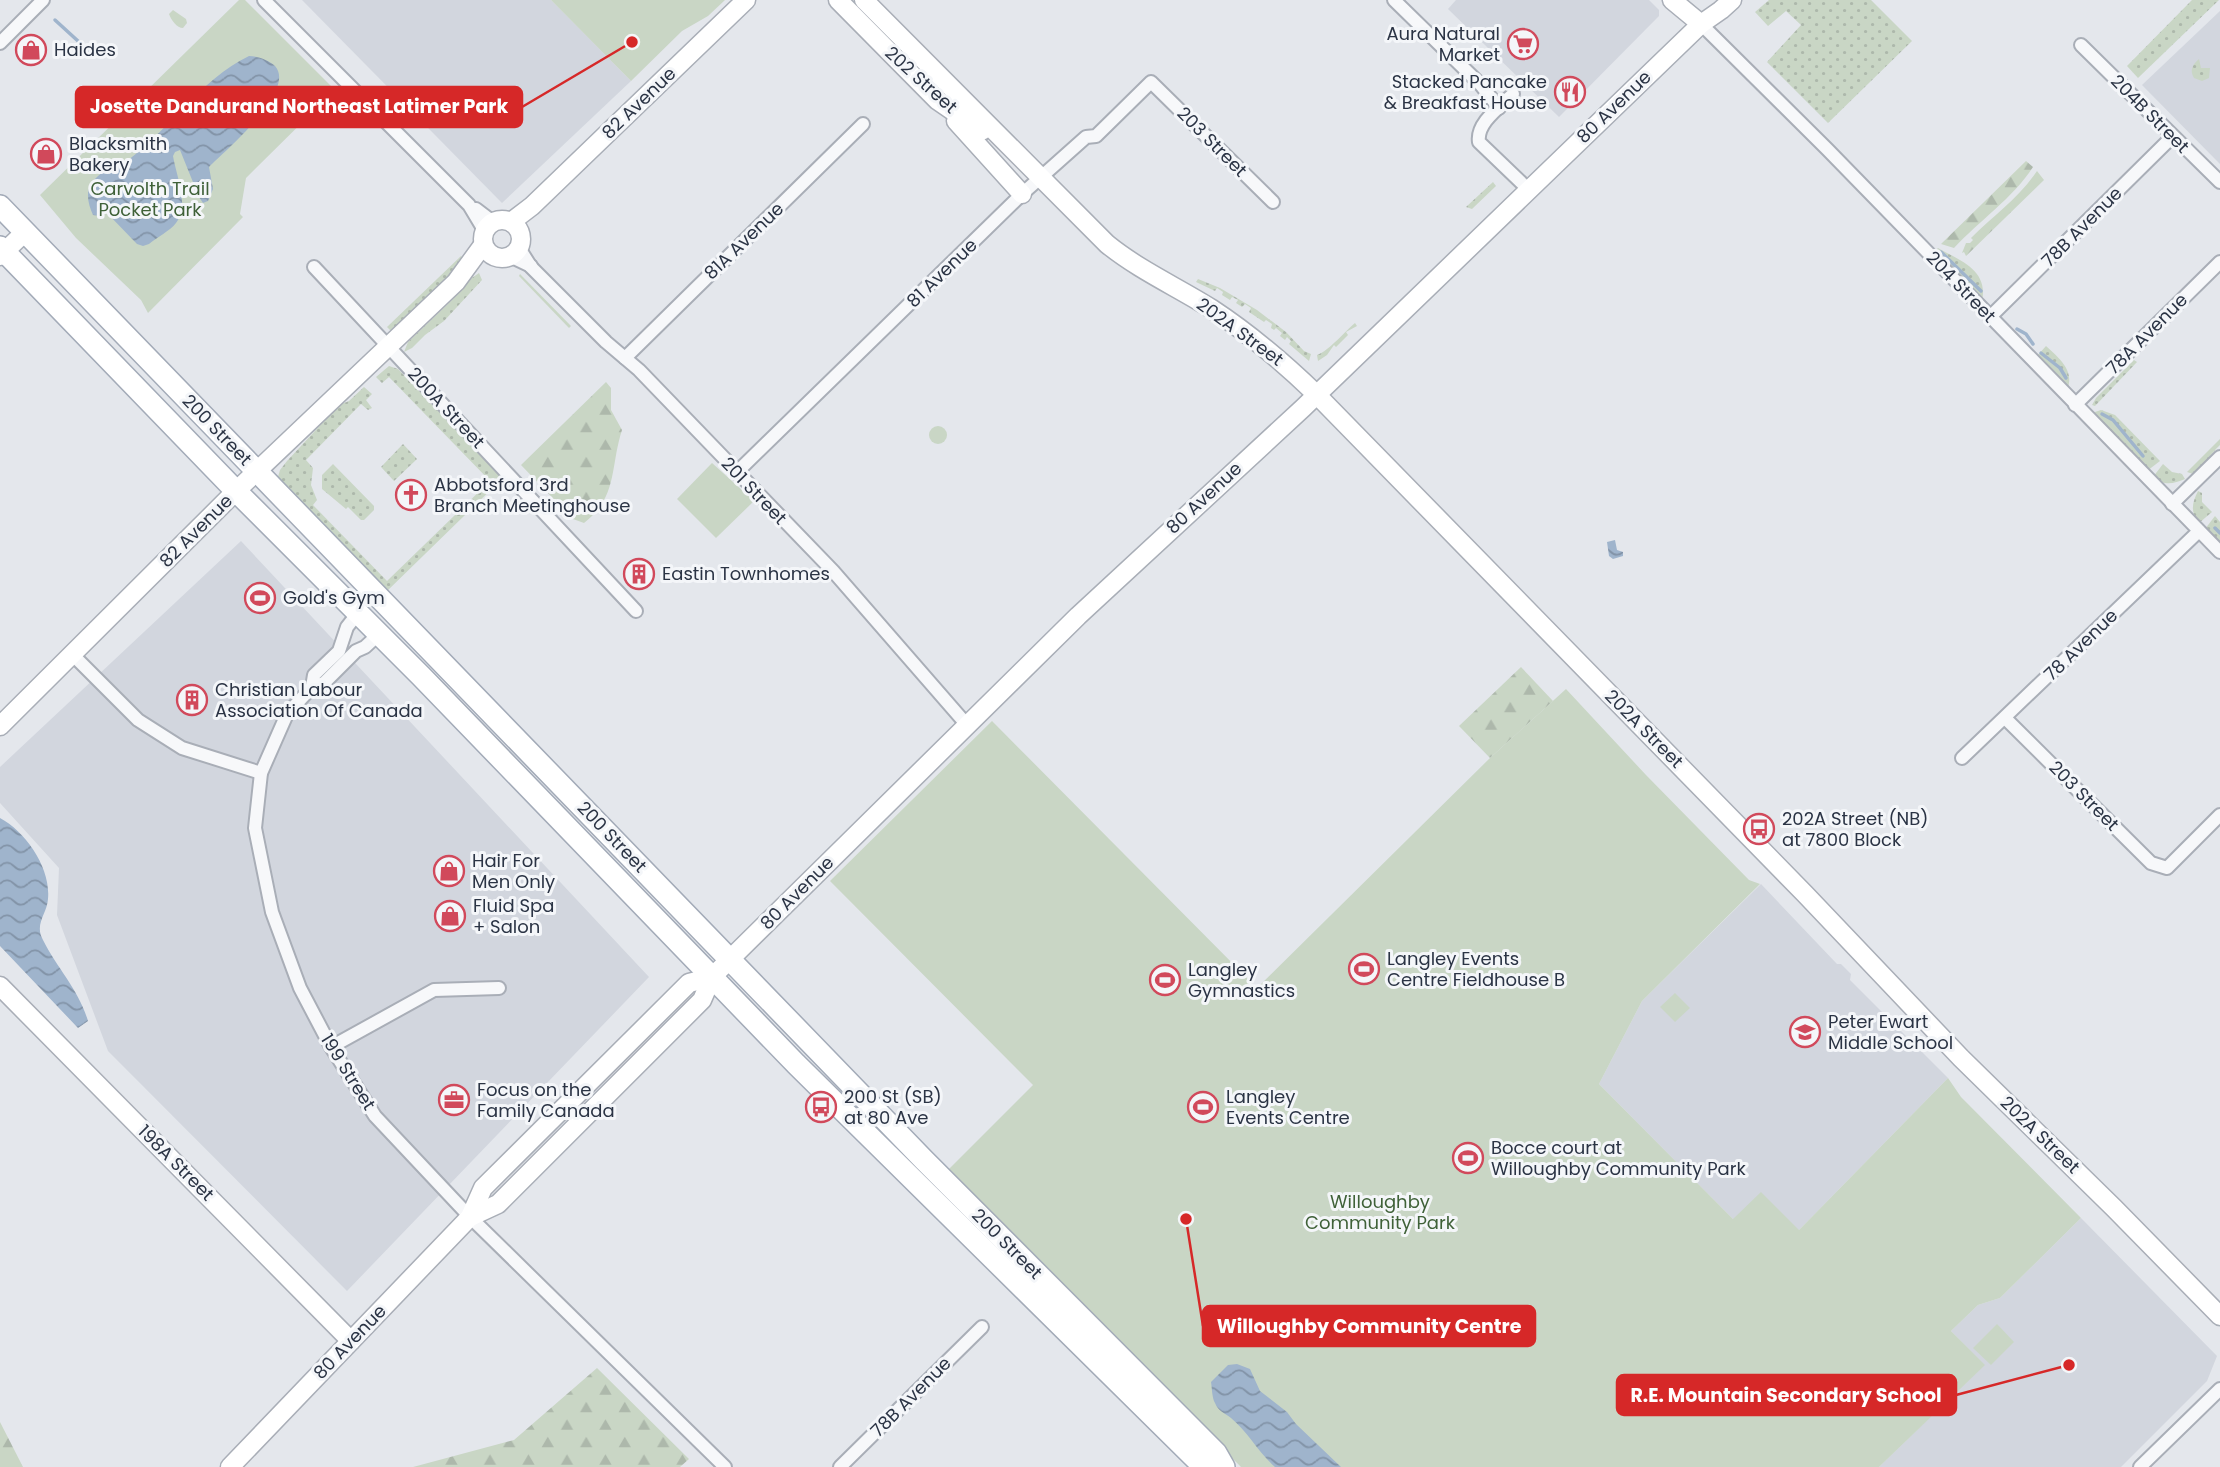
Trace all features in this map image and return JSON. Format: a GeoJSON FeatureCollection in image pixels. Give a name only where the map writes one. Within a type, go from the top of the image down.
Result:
{"type":"FeatureCollection","features":[{"type":"Feature","properties":{"kind":"main road","name":"82 Avenue"},"geometry":{"type":"LineString","coordinates":[[0,726],[236,491],[502,239],[532,206],[746,0]]}},
{"type":"Feature","properties":{"kind":"main road","name":"202 Street"},"geometry":{"type":"LineString","coordinates":[[838,0],[937,100],[1012,150]]}},
{"type":"Feature","properties":{"kind":"main road","name":"202 Street"},"geometry":{"type":"LineString","coordinates":[[864,0],[1040,177]]}},
{"type":"Feature","properties":{"kind":"main road","name":"204 Street"},"geometry":{"type":"LineString","coordinates":[[1672,0],[1700,24]]}},
{"type":"Feature","properties":{"kind":"main road","name":"204 Street"},"geometry":{"type":"LineString","coordinates":[[1686,0],[1700,24]]}},
{"type":"Feature","properties":{"kind":"main road","name":"80 Avenue"},"geometry":{"type":"LineString","coordinates":[[1700,24],[1712,0]]}},
{"type":"Feature","properties":{"kind":"main road","name":"80 Avenue"},"geometry":{"type":"LineString","coordinates":[[230,1467],[470,1217],[483,1188],[690,983],[712,977],[731,960],[1123,572],[1316,394],[1700,24],[1732,0]]}},
{"type":"Feature","properties":{"kind":"main road"},"geometry":{"type":"LineString","coordinates":[[937,100],[1022,194]]}},
{"type":"Feature","properties":{"kind":"main road","name":"202A Street"},"geometry":{"type":"LineString","coordinates":[[1040,177],[1123,257],[1226,319],[1279,360],[1316,394],[1805,894],[1961,1058],[2220,1316]]}},
{"type":"Feature","properties":{"kind":"main road","name":"200 Street"},"geometry":{"type":"LineString","coordinates":[[0,206],[958,1195],[1216,1453],[1224,1467]]}},
{"type":"Feature","properties":{"kind":"main road"},"geometry":{"type":"LineString","coordinates":[[1,251],[25,232]]}},
{"type":"Feature","properties":{"kind":"main road","name":"200 Street"},"geometry":{"type":"LineString","coordinates":[[1,251],[379,634],[796,1064],[1204,1467]]}},
{"type":"Feature","properties":{"kind":"main road","name":"198A Street"},"geometry":{"type":"LineString","coordinates":[[0,986],[351,1341]]}},
{"type":"Feature","properties":{"kind":"street"},"geometry":{"type":"LineString","coordinates":[[0,43],[43,0]]}},
{"type":"Feature","properties":{"kind":"street"},"geometry":{"type":"LineString","coordinates":[[1394,0],[1481,85],[1499,108]]}},
{"type":"Feature","properties":{"kind":"street","name":"201 Street"},"geometry":{"type":"LineString","coordinates":[[267,1],[502,239],[639,370],[833,571],[967,725]]}},
{"type":"Feature","properties":{"kind":"street","name":"204 Street"},"geometry":{"type":"LineString","coordinates":[[1700,24],[1827,149],[2220,552]]}},
{"type":"Feature","properties":{"kind":"street","name":"204B Street"},"geometry":{"type":"LineString","coordinates":[[2081,45],[2220,182]]}},
{"type":"Feature","properties":{"kind":"street","name":"81 Avenue"},"geometry":{"type":"LineString","coordinates":[[736,473],[1040,177],[1086,137],[1096,136],[1152,82]]}},
{"type":"Feature","properties":{"kind":"street","name":"203 Street"},"geometry":{"type":"LineString","coordinates":[[1152,82],[1273,202]]}},
{"type":"Feature","properties":{"kind":"street"},"geometry":{"type":"LineString","coordinates":[[1513,94],[1485,121],[1478,135],[1479,142],[1529,190]]}},
{"type":"Feature","properties":{"kind":"street","name":"81A Avenue"},"geometry":{"type":"LineString","coordinates":[[625,358],[863,124]]}},
{"type":"Feature","properties":{"kind":"street","name":"78B Avenue"},"geometry":{"type":"LineString","coordinates":[[1990,317],[2172,137]]}},
{"type":"Feature","properties":{"kind":"street","name":"78A Avenue"},"geometry":{"type":"LineString","coordinates":[[2075,405],[2220,262]]}},
{"type":"Feature","properties":{"kind":"street","name":"200A Street"},"geometry":{"type":"LineString","coordinates":[[314,267],[636,611]]}},
{"type":"Feature","properties":{"kind":"street"},"geometry":{"type":"LineString","coordinates":[[2172,504],[2220,457]]}},
{"type":"Feature","properties":{"kind":"street","name":"78 Avenue"},"geometry":{"type":"LineString","coordinates":[[1962,758],[2199,531]]}},
{"type":"Feature","properties":{"kind":"street"},"geometry":{"type":"LineString","coordinates":[[312,687],[314,676],[339,651],[347,627],[358,613]]}},
{"type":"Feature","properties":{"kind":"street"},"geometry":{"type":"LineString","coordinates":[[72,654],[138,720],[182,748],[261,772],[287,714],[312,687],[324,683],[356,650],[365,647],[379,634]]}},
{"type":"Feature","properties":{"kind":"street","name":"203 Street"},"geometry":{"type":"LineString","coordinates":[[2005,718],[2151,863],[2167,868],[2220,816]]}},
{"type":"Feature","properties":{"kind":"street","name":"199 Street"},"geometry":{"type":"LineString","coordinates":[[261,772],[255,828],[272,912],[300,988],[331,1047],[375,1116],[470,1217],[725,1467]]}},
{"type":"Feature","properties":{"kind":"street"},"geometry":{"type":"LineString","coordinates":[[331,1047],[434,990],[499,988]]}},
{"type":"Feature","properties":{"kind":"street","name":"78B Avenue"},"geometry":{"type":"LineString","coordinates":[[841,1467],[982,1327]]}},
{"type":"Feature","properties":{"kind":"street"},"geometry":{"type":"LineString","coordinates":[[2140,1467],[2220,1389]]}},
{"type":"Feature","properties":{"kind":"shaded area"},"geometry":{"type":"Polygon","coordinates":[[[302,0],[551,0],[631,81],[502,203],[302,0]]]}},
{"type":"Feature","properties":{"kind":"shaded area"},"geometry":{"type":"Polygon","coordinates":[[[1456,0],[1649,0],[1659,10],[1659,16],[1559,117],[1448,9],[1456,0]]]}},
{"type":"Feature","properties":{"kind":"shaded area"},"geometry":{"type":"Polygon","coordinates":[[[2220,11],[2220,164],[2142,85],[2220,11]]]}},
{"type":"Feature","properties":{"kind":"shaded area"},"geometry":{"type":"Polygon","coordinates":[[[241,541],[649,977],[347,1291],[108,1051],[57,915],[59,868],[0,803],[0,767],[241,541]]]}},
{"type":"Feature","properties":{"kind":"shaded area"},"geometry":{"type":"Polygon","coordinates":[[[1761,884],[1837,964],[1841,964],[1851,974],[1850,980],[1948,1078],[1799,1230],[1733,1219],[1599,1084],[1642,1001],[1761,884]]]}},
{"type":"Feature","properties":{"kind":"shaded area"},"geometry":{"type":"Polygon","coordinates":[[[2081,1218],[2217,1356],[2207,1381],[2121,1467],[1879,1467],[1984,1365],[1951,1331],[1978,1305],[2000,1298],[2081,1218]]]}},
{"type":"Feature","properties":{"kind":"green space","name":"Carvolth Trail Pocket Park"},"geometry":{"type":"Polygon","coordinates":[[[239,0],[245,0],[335,90],[246,178],[240,214],[243,217],[148,313],[141,300],[76,238],[40,195],[239,0]]]}},
{"type":"Feature","properties":{"kind":"green space"},"geometry":{"type":"Polygon","coordinates":[[[551,0],[725,0],[708,16],[682,31],[631,81],[551,0]]]}},
{"type":"Feature","properties":{"kind":"green space"},"geometry":{"type":"Polygon","coordinates":[[[1769,0],[1871,0],[1912,41],[1828,123],[1767,62],[1801,25],[1786,11],[1768,26],[1755,12],[1769,0]]]}},
{"type":"Feature","properties":{"kind":"green space"},"geometry":{"type":"Polygon","coordinates":[[[2192,0],[2219,0],[2138,78],[2127,66],[2192,0]]]}},
{"type":"Feature","properties":{"kind":"green space"},"geometry":{"type":"Polygon","coordinates":[[[173,10],[186,19],[187,23],[183,28],[171,19],[169,14],[173,10]]]}},
{"type":"Feature","properties":{"kind":"green space"},"geometry":{"type":"Polygon","coordinates":[[[2199,59],[2201,68],[2210,68],[2209,78],[2202,81],[2194,78],[2192,72],[2193,65],[2199,59]]]}},
{"type":"Feature","properties":{"kind":"green space"},"geometry":{"type":"Polygon","coordinates":[[[2026,161],[2033,167],[2006,199],[1954,248],[1941,244],[2026,161]]]}},
{"type":"Feature","properties":{"kind":"green space"},"geometry":{"type":"Polygon","coordinates":[[[2037,171],[2044,180],[1966,256],[1962,253],[1966,243],[1973,240],[1971,238],[2014,198],[2037,171]]]}},
{"type":"Feature","properties":{"kind":"green space"},"geometry":{"type":"Polygon","coordinates":[[[1493,182],[1496,186],[1472,209],[1466,207],[1493,182]]]}},
{"type":"Feature","properties":{"kind":"green space"},"geometry":{"type":"Polygon","coordinates":[[[1938,248],[1976,273],[1983,290],[1982,301],[1935,251],[1938,248]]]}},
{"type":"Feature","properties":{"kind":"green space"},"geometry":{"type":"Polygon","coordinates":[[[461,256],[466,262],[391,331],[387,327],[461,256]]]}},
{"type":"Feature","properties":{"kind":"green space"},"geometry":{"type":"Polygon","coordinates":[[[479,273],[482,280],[444,321],[404,352],[408,342],[453,299],[463,284],[479,273]]]}},
{"type":"Feature","properties":{"kind":"green space"},"geometry":{"type":"Polygon","coordinates":[[[520,274],[571,326],[569,328],[519,276],[520,274]]]}},
{"type":"Feature","properties":{"kind":"green space"},"geometry":{"type":"Polygon","coordinates":[[[1198,279],[1220,288],[1257,310],[1311,354],[1309,361],[1289,344],[1291,341],[1287,337],[1285,340],[1280,336],[1282,333],[1271,328],[1272,324],[1249,312],[1251,308],[1245,304],[1242,307],[1236,303],[1238,300],[1232,297],[1230,300],[1217,288],[1215,291],[1196,282],[1198,279]]]}},
{"type":"Feature","properties":{"kind":"green space"},"geometry":{"type":"Polygon","coordinates":[[[1355,323],[1357,326],[1346,332],[1348,335],[1318,361],[1317,355],[1355,323]]]}},
{"type":"Feature","properties":{"kind":"green space"},"geometry":{"type":"Polygon","coordinates":[[[2046,346],[2067,370],[2068,388],[2037,356],[2046,346]]]}},
{"type":"Feature","properties":{"kind":"green space"},"geometry":{"type":"Polygon","coordinates":[[[2134,360],[2137,362],[2095,406],[2092,405],[2096,398],[2134,360]]]}},
{"type":"Feature","properties":{"kind":"green space"},"geometry":{"type":"Polygon","coordinates":[[[389,366],[398,369],[504,477],[384,594],[277,480],[287,461],[339,405],[349,401],[364,387],[372,394],[366,400],[372,408],[368,410],[361,404],[306,460],[313,468],[311,485],[317,500],[313,505],[387,581],[490,481],[389,377],[382,383],[376,377],[389,366]]]}},
{"type":"Feature","properties":{"kind":"green space"},"geometry":{"type":"Polygon","coordinates":[[[606,382],[611,388],[611,410],[622,430],[608,492],[603,503],[584,523],[573,519],[521,465],[606,382]]]}},
{"type":"Feature","properties":{"kind":"green space"},"geometry":{"type":"Polygon","coordinates":[[[2101,410],[2115,415],[2160,461],[2147,471],[2092,413],[2101,410]]]}},
{"type":"Feature","properties":{"kind":"green space"},"geometry":{"type":"Polygon","coordinates":[[[938,426],[944,429],[947,435],[944,441],[938,444],[932,441],[929,435],[932,429],[938,426]]]}},
{"type":"Feature","properties":{"kind":"green space"},"geometry":{"type":"Polygon","coordinates":[[[2220,439],[2220,445],[2193,474],[2187,472],[2220,439]]]}},
{"type":"Feature","properties":{"kind":"green space"},"geometry":{"type":"Polygon","coordinates":[[[403,444],[417,459],[394,481],[381,467],[403,444]]]}},
{"type":"Feature","properties":{"kind":"green space"},"geometry":{"type":"Polygon","coordinates":[[[712,463],[754,501],[716,538],[677,499],[712,463]]]}},
{"type":"Feature","properties":{"kind":"green space"},"geometry":{"type":"Polygon","coordinates":[[[333,464],[374,506],[374,510],[364,520],[322,489],[322,475],[333,464]]]}},
{"type":"Feature","properties":{"kind":"green space"},"geometry":{"type":"Polygon","coordinates":[[[2163,464],[2172,472],[2182,474],[2185,479],[2169,483],[2157,480],[2153,477],[2163,464]]]}},
{"type":"Feature","properties":{"kind":"green space"},"geometry":{"type":"Polygon","coordinates":[[[2198,491],[2202,493],[2202,502],[2212,512],[2199,523],[2193,507],[2198,491]]]}},
{"type":"Feature","properties":{"kind":"green space"},"geometry":{"type":"Polygon","coordinates":[[[2215,516],[2220,522],[2220,545],[2205,529],[2215,516]]]}},
{"type":"Feature","properties":{"kind":"green space"},"geometry":{"type":"Polygon","coordinates":[[[1521,667],[1553,701],[1490,758],[1459,726],[1521,667]]]}},
{"type":"Feature","properties":{"kind":"green space","name":"Willoughby Community Park"},"geometry":{"type":"Polygon","coordinates":[[[1566,689],[1749,880],[1760,884],[1642,1001],[1599,1084],[1733,1219],[1761,1192],[1799,1230],[1948,1078],[1961,1097],[2081,1218],[2000,1298],[1978,1305],[1951,1331],[1985,1365],[1879,1467],[1241,1467],[947,1171],[1033,1085],[830,881],[992,721],[1257,988],[1490,758],[1566,689]]]}},
{"type":"Feature","properties":{"kind":"green space"},"geometry":{"type":"Polygon","coordinates":[[[1675,993],[1690,1008],[1675,1022],[1660,1007],[1675,993]]]}},
{"type":"Feature","properties":{"kind":"green space"},"geometry":{"type":"Polygon","coordinates":[[[1997,1324],[2014,1342],[1991,1365],[1973,1348],[1997,1324]]]}},
{"type":"Feature","properties":{"kind":"green space"},"geometry":{"type":"Polygon","coordinates":[[[597,1368],[689,1459],[680,1467],[413,1467],[514,1440],[597,1368]]]}},
{"type":"Feature","properties":{"kind":"green space"},"geometry":{"type":"Polygon","coordinates":[[[0,1422],[23,1467],[0,1467],[0,1422]]]}},
{"type":"Feature","properties":{"kind":"water"},"geometry":{"type":"Polygon","coordinates":[[[249,56],[263,59],[275,66],[279,77],[276,90],[256,120],[209,167],[213,189],[208,201],[203,203],[199,197],[180,150],[173,156],[182,208],[176,223],[167,231],[143,246],[137,244],[106,212],[99,216],[93,215],[88,196],[89,188],[95,179],[109,167],[127,161],[215,78],[249,56]]]}},
{"type":"Feature","properties":{"kind":"water"},"geometry":{"type":"Polygon","coordinates":[[[1615,540],[1617,550],[1623,552],[1623,556],[1613,559],[1609,556],[1607,542],[1615,540]]]}},
{"type":"Feature","properties":{"kind":"water"},"geometry":{"type":"Polygon","coordinates":[[[0,818],[19,832],[41,863],[48,887],[48,899],[40,924],[41,934],[84,1010],[88,1021],[78,1028],[0,946],[0,818]]]}},
{"type":"Feature","properties":{"kind":"water"},"geometry":{"type":"Polygon","coordinates":[[[1237,1364],[1250,1369],[1260,1391],[1287,1412],[1341,1467],[1275,1467],[1243,1429],[1220,1410],[1214,1401],[1211,1382],[1228,1365],[1237,1364]]]}},
{"type":"Feature","properties":{"kind":"waterway"},"geometry":{"type":"LineString","coordinates":[[55,20],[90,52]]}},
{"type":"Feature","properties":{"kind":"waterway"},"geometry":{"type":"LineString","coordinates":[[1941,252],[1981,291]]}},
{"type":"Feature","properties":{"kind":"waterway"},"geometry":{"type":"LineString","coordinates":[[2017,329],[2026,334],[2033,344]]}},
{"type":"Feature","properties":{"kind":"waterway"},"geometry":{"type":"LineString","coordinates":[[2041,353],[2060,368],[2066,378]]}},
{"type":"Feature","properties":{"kind":"waterway"},"geometry":{"type":"LineString","coordinates":[[2102,414],[2113,420],[2143,456]]}},
{"type":"Feature","properties":{"kind":"waterway"},"geometry":{"type":"LineString","coordinates":[[2215,528],[2220,533]]}},
{"type":"Feature","properties":{"kind":"place","name":"Josette Dandurand Northeast Latimer Park"},"geometry":{"type":"Point","coordinates":[632,42]}},
{"type":"Feature","properties":{"kind":"place","name":"Aura Natural Market"},"geometry":{"type":"Point","coordinates":[1523,44]}},
{"type":"Feature","properties":{"kind":"place","name":"Haides"},"geometry":{"type":"Point","coordinates":[31,50]}},
{"type":"Feature","properties":{"kind":"place","name":"Stacked Pancake & Breakfast House"},"geometry":{"type":"Point","coordinates":[1570,92]}},
{"type":"Feature","properties":{"kind":"place","name":"Blacksmith Bakery"},"geometry":{"type":"Point","coordinates":[46,154]}},
{"type":"Feature","properties":{"kind":"place","name":"Abbotsford 3rd Branch Meetinghouse"},"geometry":{"type":"Point","coordinates":[411,495]}},
{"type":"Feature","properties":{"kind":"place","name":"Eastin Townhomes"},"geometry":{"type":"Point","coordinates":[639,574]}},
{"type":"Feature","properties":{"kind":"place","name":"Gold's Gym"},"geometry":{"type":"Point","coordinates":[260,598]}},
{"type":"Feature","properties":{"kind":"place","name":"Christian Labour Association Of Canada"},"geometry":{"type":"Point","coordinates":[192,700]}},
{"type":"Feature","properties":{"kind":"place","name":"202A Street (NB) at 7800 Block"},"geometry":{"type":"Point","coordinates":[1759,829]}},
{"type":"Feature","properties":{"kind":"place","name":"Hair For Men Only"},"geometry":{"type":"Point","coordinates":[449,871]}},
{"type":"Feature","properties":{"kind":"place","name":"Fluid Spa + Salon"},"geometry":{"type":"Point","coordinates":[450,916]}},
{"type":"Feature","properties":{"kind":"place","name":"Langley Events Centre Fieldhouse B"},"geometry":{"type":"Point","coordinates":[1364,969]}},
{"type":"Feature","properties":{"kind":"place","name":"Langley Gymnastics"},"geometry":{"type":"Point","coordinates":[1165,980]}},
{"type":"Feature","properties":{"kind":"place","name":"Peter Ewart Middle School"},"geometry":{"type":"Point","coordinates":[1805,1032]}},
{"type":"Feature","properties":{"kind":"place","name":"Focus on the Family Canada"},"geometry":{"type":"Point","coordinates":[454,1100]}},
{"type":"Feature","properties":{"kind":"place","name":"200 St (SB) at 80 Ave"},"geometry":{"type":"Point","coordinates":[821,1107]}},
{"type":"Feature","properties":{"kind":"place","name":"Langley Events Centre"},"geometry":{"type":"Point","coordinates":[1203,1107]}},
{"type":"Feature","properties":{"kind":"place","name":"Bocce court at Willoughby Community Park"},"geometry":{"type":"Point","coordinates":[1468,1158]}},
{"type":"Feature","properties":{"kind":"place","name":"Willoughby Community Centre"},"geometry":{"type":"Point","coordinates":[1186,1219]}},
{"type":"Feature","properties":{"kind":"place","name":"R.E. Mountain Secondary School"},"geometry":{"type":"Point","coordinates":[2069,1365]}}]}
